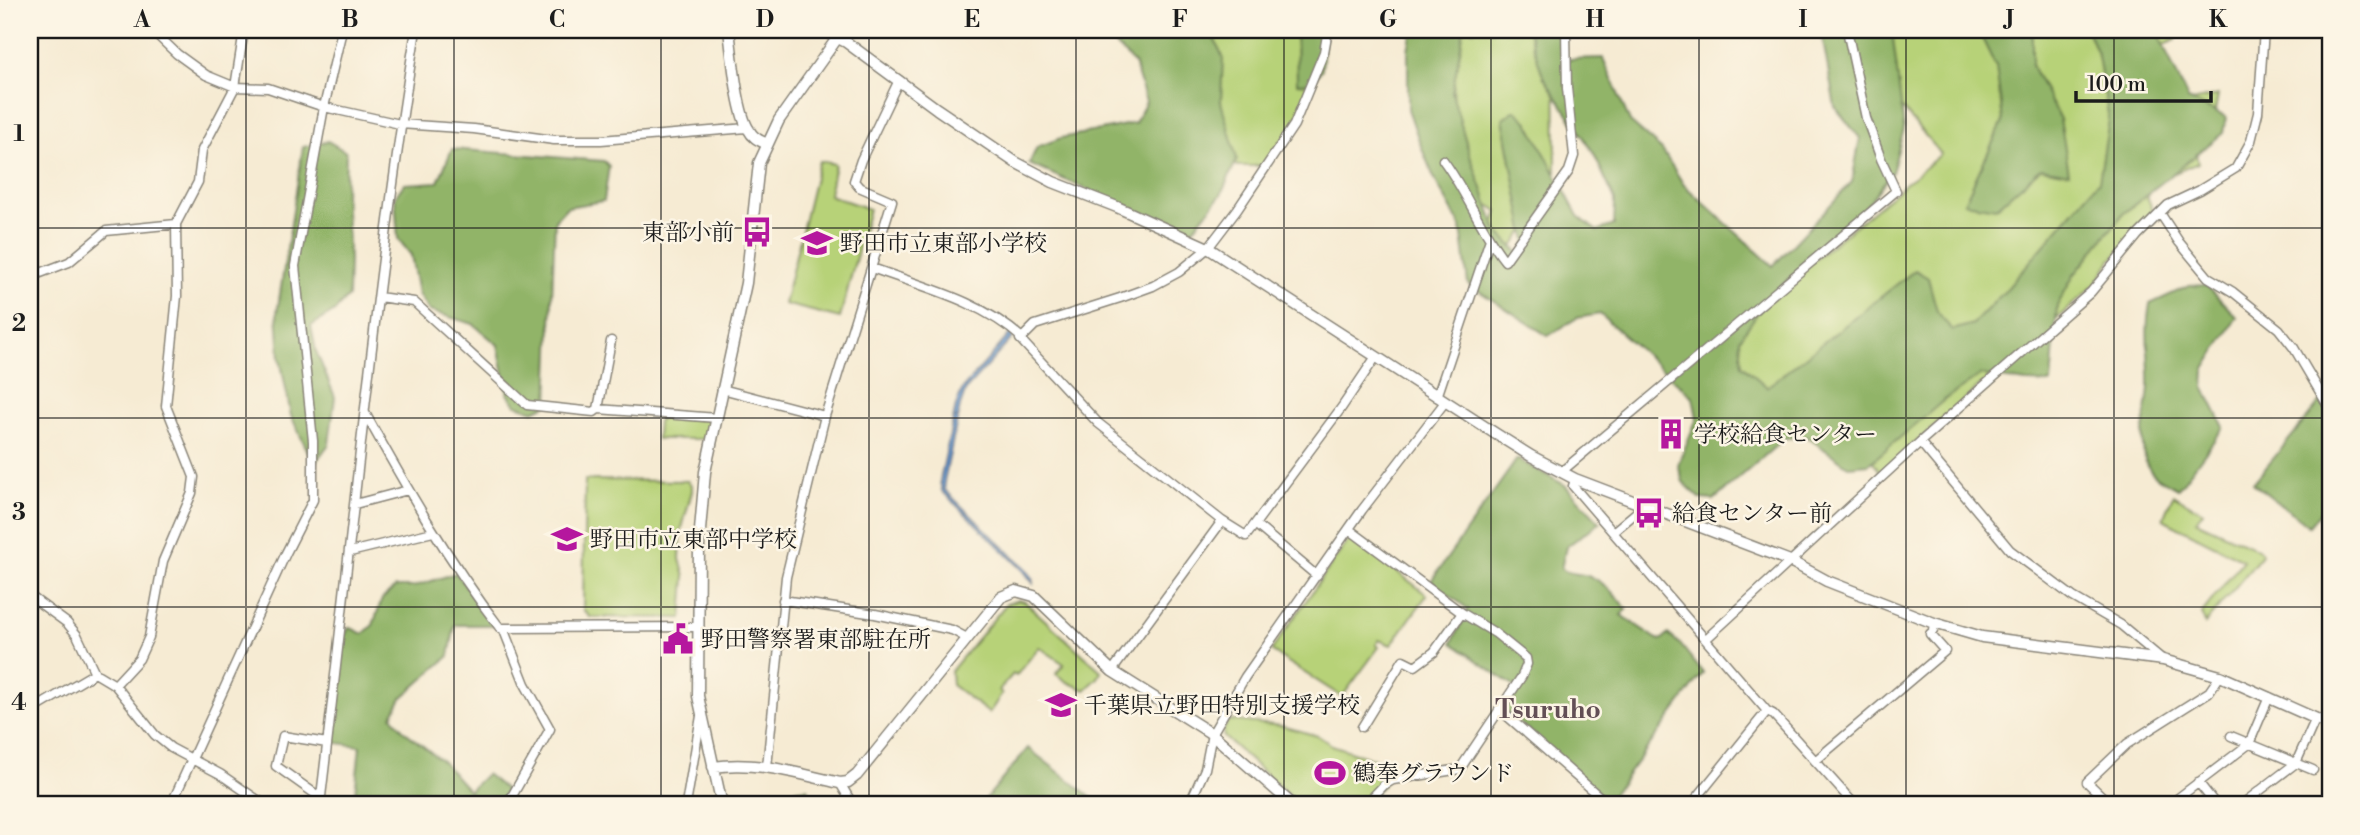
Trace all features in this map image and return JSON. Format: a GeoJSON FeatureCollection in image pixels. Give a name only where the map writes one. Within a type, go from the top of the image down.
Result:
{"type":"FeatureCollection","features":[{"type":"Feature","properties":{"kind":"street"},"geometry":{"type":"LineString","coordinates":[[152,30],[177,54],[206,75],[235,86],[268,88],[324,107],[400,124],[474,129],[554,140],[601,140],[747,128]]}},
{"type":"Feature","properties":{"kind":"street"},"geometry":{"type":"LineString","coordinates":[[116,685],[139,659],[149,637],[163,561],[191,493],[194,477],[166,406],[177,296],[176,224],[198,182],[202,150],[235,86],[244,30]]}},
{"type":"Feature","properties":{"kind":"street"},"geometry":{"type":"LineString","coordinates":[[171,805],[286,553],[313,500],[313,441],[295,265],[324,107],[342,30]]}},
{"type":"Feature","properties":{"kind":"street"},"geometry":{"type":"LineString","coordinates":[[321,802],[400,124],[415,30]]}},
{"type":"Feature","properties":{"kind":"street"},"geometry":{"type":"LineString","coordinates":[[729,30],[734,70],[747,128],[756,139],[767,144]]}},
{"type":"Feature","properties":{"kind":"street"},"geometry":{"type":"LineString","coordinates":[[822,30],[840,34],[846,42],[937,109],[1032,172],[1208,248],[1268,285],[1375,358],[1531,456],[1575,479],[1790,561],[1827,581],[1934,623],[1982,637],[2163,660],[2220,676],[2325,720],[2296,763],[2241,805]]}},
{"type":"Feature","properties":{"kind":"street"},"geometry":{"type":"LineString","coordinates":[[1022,338],[1034,325],[1153,286],[1179,272],[1208,248],[1294,125],[1324,52],[1328,30]]}},
{"type":"Feature","properties":{"kind":"street"},"geometry":{"type":"LineString","coordinates":[[1443,160],[1469,201],[1489,242],[1505,261],[1569,171],[1574,156],[1567,88],[1566,30]]}},
{"type":"Feature","properties":{"kind":"street"},"geometry":{"type":"LineString","coordinates":[[1561,472],[1896,191],[1866,118],[1847,30]]}},
{"type":"Feature","properties":{"kind":"street"},"geometry":{"type":"LineString","coordinates":[[1706,639],[1920,442],[2091,292],[2138,235],[2168,205],[2236,168],[2251,141],[2258,113],[2263,30]]}},
{"type":"Feature","properties":{"kind":"street"},"geometry":{"type":"LineString","coordinates":[[722,805],[701,716],[697,676],[700,518],[705,472],[746,283],[760,163],[779,120],[840,34]]}},
{"type":"Feature","properties":{"kind":"street"},"geometry":{"type":"LineString","coordinates":[[767,767],[783,600],[796,532],[825,416],[892,201],[859,187],[853,181],[899,80]]}},
{"type":"Feature","properties":{"kind":"street"},"geometry":{"type":"LineString","coordinates":[[2160,213],[2179,242],[2208,277],[2233,292],[2279,330],[2328,399],[2330,409]]}},
{"type":"Feature","properties":{"kind":"street"},"geometry":{"type":"LineString","coordinates":[[30,277],[69,262],[106,231],[176,224]]}},
{"type":"Feature","properties":{"kind":"street"},"geometry":{"type":"LineString","coordinates":[[1189,805],[1205,769],[1212,734],[1245,677],[1441,399],[1489,242]]}},
{"type":"Feature","properties":{"kind":"street"},"geometry":{"type":"LineString","coordinates":[[872,268],[980,308],[1009,327],[1098,423],[1246,537],[1375,358]]}},
{"type":"Feature","properties":{"kind":"street"},"geometry":{"type":"LineString","coordinates":[[379,297],[414,302],[527,405],[594,412],[598,409],[717,418]]}},
{"type":"Feature","properties":{"kind":"street"},"geometry":{"type":"LineString","coordinates":[[598,409],[611,341]]}},
{"type":"Feature","properties":{"kind":"street"},"geometry":{"type":"LineString","coordinates":[[722,389],[825,416]]}},
{"type":"Feature","properties":{"kind":"street"},"geometry":{"type":"LineString","coordinates":[[365,413],[433,532],[472,592],[500,628],[698,627]]}},
{"type":"Feature","properties":{"kind":"street"},"geometry":{"type":"LineString","coordinates":[[1920,442],[2010,550],[2073,597],[2121,625],[2163,660]]}},
{"type":"Feature","properties":{"kind":"street"},"geometry":{"type":"LineString","coordinates":[[1575,479],[1573,486],[1767,711],[1773,714],[1855,805]]}},
{"type":"Feature","properties":{"kind":"street"},"geometry":{"type":"LineString","coordinates":[[355,504],[408,490]]}},
{"type":"Feature","properties":{"kind":"street"},"geometry":{"type":"LineString","coordinates":[[1613,532],[1638,511],[1641,504]]}},
{"type":"Feature","properties":{"kind":"street"},"geometry":{"type":"LineString","coordinates":[[1112,671],[1222,521]]}},
{"type":"Feature","properties":{"kind":"street"},"geometry":{"type":"LineString","coordinates":[[1255,524],[1317,576]]}},
{"type":"Feature","properties":{"kind":"street"},"geometry":{"type":"LineString","coordinates":[[1350,530],[1462,613],[1495,633],[1526,658],[1527,664],[1522,676],[1460,769],[1393,780],[1384,785],[1365,805]]}},
{"type":"Feature","properties":{"kind":"street"},"geometry":{"type":"LineString","coordinates":[[349,551],[433,532]]}},
{"type":"Feature","properties":{"kind":"street"},"geometry":{"type":"LineString","coordinates":[[713,768],[739,764],[767,767],[840,783],[848,782],[857,775],[1001,597],[1016,591],[1034,596],[1112,671],[1212,734],[1293,805]]}},
{"type":"Feature","properties":{"kind":"street"},"geometry":{"type":"LineString","coordinates":[[30,596],[67,623],[77,635],[95,673],[116,685],[155,735],[171,748],[193,758],[265,805]]}},
{"type":"Feature","properties":{"kind":"street"},"geometry":{"type":"LineString","coordinates":[[783,600],[875,614],[952,630],[967,638]]}},
{"type":"Feature","properties":{"kind":"street"},"geometry":{"type":"LineString","coordinates":[[1362,727],[1403,660],[1415,666],[1434,652],[1462,613]]}},
{"type":"Feature","properties":{"kind":"street"},"geometry":{"type":"LineString","coordinates":[[1815,761],[1945,651],[1930,634],[1934,623]]}},
{"type":"Feature","properties":{"kind":"street"},"geometry":{"type":"LineString","coordinates":[[503,628],[525,684],[550,729],[507,805]]}},
{"type":"Feature","properties":{"kind":"street"},"geometry":{"type":"LineString","coordinates":[[30,714],[95,673]]}},
{"type":"Feature","properties":{"kind":"street"},"geometry":{"type":"LineString","coordinates":[[2111,805],[2087,782],[2127,744],[2209,692],[2220,676]]}},
{"type":"Feature","properties":{"kind":"street"},"geometry":{"type":"LineString","coordinates":[[2169,805],[2249,744],[2269,697]]}},
{"type":"Feature","properties":{"kind":"street"},"geometry":{"type":"LineString","coordinates":[[1499,709],[1609,805]]}},
{"type":"Feature","properties":{"kind":"street"},"geometry":{"type":"LineString","coordinates":[[1691,805],[1767,711]]}},
{"type":"Feature","properties":{"kind":"street"},"geometry":{"type":"LineString","coordinates":[[685,805],[701,716]]}},
{"type":"Feature","properties":{"kind":"street"},"geometry":{"type":"LineString","coordinates":[[321,802],[276,766],[283,736],[327,743]]}},
{"type":"Feature","properties":{"kind":"street"},"geometry":{"type":"LineString","coordinates":[[2231,736],[2313,770]]}},
{"type":"Feature","properties":{"kind":"street"},"geometry":{"type":"LineString","coordinates":[[2198,782],[2216,805]]}},
{"type":"Feature","properties":{"kind":"street"},"geometry":{"type":"LineString","coordinates":[[840,783],[850,800],[858,805]]}},
{"type":"Feature","properties":{"kind":"green space"},"geometry":{"type":"Polygon","coordinates":[[[1099,30],[1131,30],[1137,34],[1144,30],[1210,30],[1223,57],[1221,102],[1237,159],[1221,195],[1189,234],[1029,164],[1037,147],[1061,138],[1135,123],[1146,102],[1134,63],[1099,30]]]}},
{"type":"Feature","properties":{"kind":"green space"},"geometry":{"type":"Polygon","coordinates":[[[1123,30],[1319,30],[1313,66],[1297,120],[1279,152],[1267,166],[1237,166],[1190,133],[1123,30]]]}},
{"type":"Feature","properties":{"kind":"green space"},"geometry":{"type":"Polygon","coordinates":[[[1296,30],[1325,30],[1322,69],[1311,84],[1297,83],[1296,30]]]}},
{"type":"Feature","properties":{"kind":"green space"},"geometry":{"type":"Polygon","coordinates":[[[1412,30],[1464,30],[1452,93],[1468,149],[1497,231],[1520,254],[1526,241],[1503,119],[1515,110],[1528,122],[1578,216],[1597,231],[1614,225],[1615,200],[1593,152],[1543,76],[1528,30],[1560,30],[1566,59],[1603,58],[1630,122],[1662,150],[1684,185],[1773,266],[1852,182],[1860,138],[1835,107],[1821,30],[1892,30],[1904,129],[1892,172],[1855,221],[1769,296],[1740,339],[1742,365],[1767,387],[1915,270],[1928,278],[1937,311],[1952,330],[1973,324],[2005,291],[2099,181],[2109,120],[2098,56],[2087,30],[2156,30],[2188,99],[2226,117],[2223,133],[2123,214],[2074,275],[2057,306],[2051,383],[1981,375],[1943,401],[1869,464],[1848,466],[1807,437],[1785,438],[1714,500],[1701,499],[1683,482],[1678,465],[1697,418],[1693,397],[1600,314],[1577,318],[1548,336],[1468,284],[1461,227],[1435,180],[1408,109],[1408,50],[1412,30]]]}},
{"type":"Feature","properties":{"kind":"green space"},"geometry":{"type":"Polygon","coordinates":[[[1453,30],[1555,30],[1556,171],[1551,190],[1509,253],[1482,262],[1498,211],[1463,189],[1454,165],[1453,30]]]}},
{"type":"Feature","properties":{"kind":"green space"},"geometry":{"type":"Polygon","coordinates":[[[1841,30],[2174,30],[2176,40],[2155,48],[2172,106],[2218,95],[2209,143],[2195,150],[2198,163],[2143,187],[2155,215],[2111,260],[2096,284],[1881,473],[1819,382],[1727,417],[1686,367],[1941,154],[1842,37],[1841,30]]]}},
{"type":"Feature","properties":{"kind":"green space"},"geometry":{"type":"Polygon","coordinates":[[[1978,30],[2032,30],[2032,66],[2060,119],[2069,173],[2041,168],[1996,208],[1964,203],[2003,121],[1996,67],[1978,30]]]}},
{"type":"Feature","properties":{"kind":"green space"},"geometry":{"type":"Polygon","coordinates":[[[328,141],[346,152],[348,297],[335,311],[311,326],[316,351],[335,397],[329,444],[314,464],[291,416],[280,358],[277,313],[303,147],[328,141]]]}},
{"type":"Feature","properties":{"kind":"green space"},"geometry":{"type":"Polygon","coordinates":[[[452,149],[604,161],[609,166],[604,201],[567,207],[555,220],[548,404],[534,411],[516,405],[508,394],[498,345],[473,324],[429,311],[418,294],[411,255],[398,239],[395,197],[404,184],[438,182],[452,149]]]}},
{"type":"Feature","properties":{"kind":"green space"},"geometry":{"type":"Polygon","coordinates":[[[819,161],[835,164],[829,195],[869,209],[840,318],[784,304],[819,161]]]}},
{"type":"Feature","properties":{"kind":"green space"},"geometry":{"type":"Polygon","coordinates":[[[2206,285],[2237,317],[2205,369],[2204,387],[2224,427],[2178,489],[2161,480],[2148,467],[2143,447],[2149,386],[2148,314],[2150,304],[2189,286],[2206,285]]]}},
{"type":"Feature","properties":{"kind":"green space"},"geometry":{"type":"Polygon","coordinates":[[[2322,400],[2330,417],[2330,500],[2309,526],[2253,483],[2322,400]]]}},
{"type":"Feature","properties":{"kind":"green space"},"geometry":{"type":"Polygon","coordinates":[[[664,415],[712,420],[708,439],[657,439],[658,421],[664,415]]]}},
{"type":"Feature","properties":{"kind":"green space"},"geometry":{"type":"Polygon","coordinates":[[[1517,459],[1565,485],[1600,522],[1566,547],[1561,569],[1600,582],[1627,609],[1621,615],[1660,641],[1668,634],[1680,644],[1703,673],[1608,801],[1505,710],[1519,690],[1452,643],[1468,609],[1431,581],[1517,459]]]}},
{"type":"Feature","properties":{"kind":"green space"},"geometry":{"type":"Polygon","coordinates":[[[585,480],[688,481],[692,486],[681,532],[680,559],[685,577],[682,618],[590,617],[583,610],[585,480]]]}},
{"type":"Feature","properties":{"kind":"green space"},"geometry":{"type":"Polygon","coordinates":[[[2173,495],[2203,512],[2196,521],[2249,545],[2262,555],[2205,624],[2202,613],[2243,560],[2163,519],[2173,495]]]}},
{"type":"Feature","properties":{"kind":"green space"},"geometry":{"type":"Polygon","coordinates":[[[1350,538],[1354,538],[1427,595],[1391,645],[1379,640],[1376,645],[1379,647],[1342,697],[1271,651],[1350,538]]]}},
{"type":"Feature","properties":{"kind":"green space"},"geometry":{"type":"Polygon","coordinates":[[[456,573],[495,625],[455,625],[449,656],[402,698],[392,716],[403,730],[442,761],[469,791],[486,774],[506,790],[498,805],[371,805],[355,794],[360,746],[329,742],[342,641],[349,627],[363,634],[373,625],[382,599],[396,587],[413,587],[456,573]]]}},
{"type":"Feature","properties":{"kind":"green space"},"geometry":{"type":"Polygon","coordinates":[[[1018,600],[1025,602],[1101,671],[1098,678],[1085,690],[1056,674],[1064,664],[1039,647],[1016,676],[1013,674],[999,690],[1002,694],[989,713],[952,685],[951,671],[1006,604],[1018,600]]]}},
{"type":"Feature","properties":{"kind":"green space","name":"鶴奉グラウンド"},"geometry":{"type":"Polygon","coordinates":[[[1228,720],[1282,726],[1318,736],[1332,745],[1379,761],[1385,783],[1361,805],[1300,805],[1224,737],[1223,732],[1228,720]]]}},
{"type":"Feature","properties":{"kind":"green space"},"geometry":{"type":"Polygon","coordinates":[[[1028,748],[1101,805],[981,805],[1028,748]]]}},
{"type":"Feature","properties":{"kind":"green space"},"geometry":{"type":"Polygon","coordinates":[[[807,788],[814,805],[746,804],[756,797],[807,788]]]}},
{"type":"Feature","properties":{"kind":"water"},"geometry":{"type":"Polygon","coordinates":[[[1011,333],[1014,336],[966,389],[944,481],[945,490],[1025,568],[1033,578],[1033,583],[942,491],[940,481],[956,406],[963,388],[1011,333]]]}},
{"type":"Feature","properties":{"kind":"place","name":"東部小前"},"geometry":{"type":"Point","coordinates":[757,232]}},
{"type":"Feature","properties":{"kind":"place","name":"野田市立東部小学校"},"geometry":{"type":"Point","coordinates":[817,243]}},
{"type":"Feature","properties":{"kind":"place","name":"学校給食センター"},"geometry":{"type":"Point","coordinates":[1671,434]}},
{"type":"Feature","properties":{"kind":"place","name":"給食センター前"},"geometry":{"type":"Point","coordinates":[1649,513]}},
{"type":"Feature","properties":{"kind":"place","name":"野田市立東部中学校"},"geometry":{"type":"Point","coordinates":[567,539]}},
{"type":"Feature","properties":{"kind":"place","name":"野田警察署東部駐在所"},"geometry":{"type":"Point","coordinates":[678,639]}},
{"type":"Feature","properties":{"kind":"place","name":"千葉県立野田特別支援学校"},"geometry":{"type":"Point","coordinates":[1061,705]}},
{"type":"Feature","properties":{"kind":"place","name":"鶴奉グラウンド"},"geometry":{"type":"Point","coordinates":[1330,773]}},
{"type":"Feature","properties":{"kind":"district","name":"Tsuruho"},"geometry":{"type":"Point","coordinates":[1548,709]}}]}
